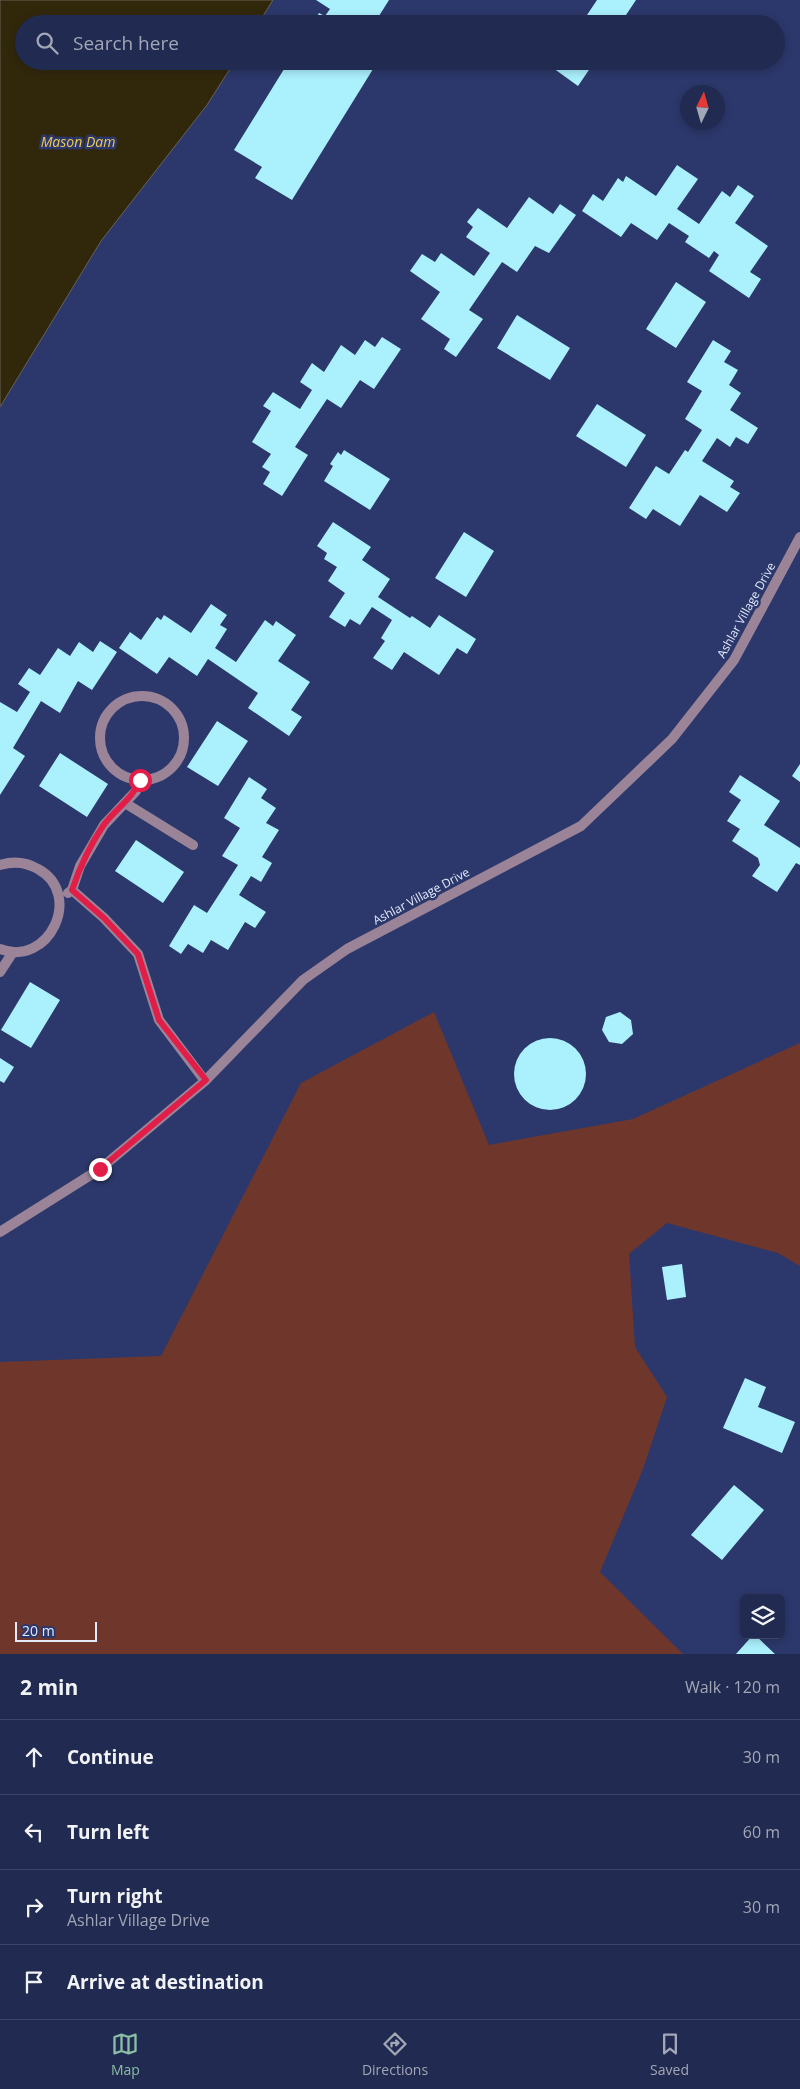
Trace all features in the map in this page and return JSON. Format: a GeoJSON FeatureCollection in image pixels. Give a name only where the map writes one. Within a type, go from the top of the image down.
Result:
{"type":"FeatureCollection","features":[{"type":"Feature","properties":{"kind":"street","name":"Ashlar Village Drive"},"geometry":{"type":"LineString","coordinates":[[0,1232],[100,1169],[206,1080],[303,980],[347,949],[581,826],[672,739],[734,660],[800,537]]}},
{"type":"Feature","properties":{"kind":"street"},"geometry":{"type":"LineString","coordinates":[[143,695],[156,698],[169,705],[178,715],[184,729],[184,743],[180,757],[172,768],[160,776],[140,780],[120,774],[109,765],[102,753],[99,739],[101,726],[107,713],[117,703],[129,697],[143,695]]}},
{"type":"Feature","properties":{"kind":"street"},"geometry":{"type":"LineString","coordinates":[[59,902],[72,890],[80,866],[104,825],[136,791],[140,780]]}},
{"type":"Feature","properties":{"kind":"street"},"geometry":{"type":"LineString","coordinates":[[125,803],[193,845]]}},
{"type":"Feature","properties":{"kind":"street"},"geometry":{"type":"LineString","coordinates":[[0,865],[16,862],[31,865],[44,872],[53,883],[60,911],[56,926],[48,939],[36,948],[21,953],[0,950]]}},
{"type":"Feature","properties":{"kind":"street"},"geometry":{"type":"LineString","coordinates":[[72,890],[104,918],[138,954],[159,1020],[206,1080]]}},
{"type":"Feature","properties":{"kind":"street"},"geometry":{"type":"LineString","coordinates":[[0,972],[13,952]]}},
{"type":"Feature","properties":{"kind":"shaded area"},"geometry":{"type":"Polygon","coordinates":[[[434,1012],[489,1145],[633,1119],[800,1043],[800,1266],[778,1253],[667,1223],[629,1254],[635,1347],[667,1397],[643,1469],[600,1572],[683,1654],[0,1654],[0,1362],[161,1356],[301,1083],[434,1012]]]}},
{"type":"Feature","properties":{"kind":"water","name":"Mason Dam"},"geometry":{"type":"Polygon","coordinates":[[[0,0],[273,0],[264,15],[15,15],[15,70],[229,70],[207,105],[101,241],[0,407],[0,0]]]}},
{"type":"Feature","properties":{"kind":"building"},"geometry":{"type":"Polygon","coordinates":[[[316,0],[389,0],[380,15],[326,15],[330,9],[316,0]]]}},
{"type":"Feature","properties":{"kind":"building"},"geometry":{"type":"Polygon","coordinates":[[[597,0],[636,0],[626,15],[587,15],[597,0]]]}},
{"type":"Feature","properties":{"kind":"building"},"geometry":{"type":"Polygon","coordinates":[[[283,70],[372,70],[292,200],[255,178],[262,167],[234,150],[283,70]]]}},
{"type":"Feature","properties":{"kind":"building"},"geometry":{"type":"Polygon","coordinates":[[[556,70],[589,70],[578,86],[556,70]]]}},
{"type":"Feature","properties":{"kind":"building"},"geometry":{"type":"Polygon","coordinates":[[[677,165],[698,179],[677,209],[699,224],[722,191],[730,197],[738,185],[754,196],[735,223],[768,246],[750,272],[761,279],[749,298],[709,271],[719,255],[714,251],[709,258],[685,242],[689,236],[669,223],[657,240],[631,223],[621,237],[582,211],[593,194],[603,201],[618,178],[623,182],[626,176],[656,196],[677,165]]]}},
{"type":"Feature","properties":{"kind":"building"},"geometry":{"type":"Polygon","coordinates":[[[529,197],[553,214],[560,204],[576,215],[549,253],[535,246],[517,272],[502,262],[469,310],[483,319],[456,357],[444,349],[450,339],[421,319],[440,292],[410,271],[422,254],[435,262],[441,253],[474,276],[490,253],[466,237],[473,227],[467,222],[478,208],[507,228],[529,197]]]}},
{"type":"Feature","properties":{"kind":"building"},"geometry":{"type":"Polygon","coordinates":[[[676,282],[706,302],[676,348],[646,329],[676,282]]]}},
{"type":"Feature","properties":{"kind":"building"},"geometry":{"type":"Polygon","coordinates":[[[517,315],[570,348],[550,380],[497,348],[517,315]]]}},
{"type":"Feature","properties":{"kind":"building"},"geometry":{"type":"Polygon","coordinates":[[[382,337],[401,349],[374,389],[360,380],[341,408],[327,399],[295,447],[308,455],[282,496],[263,484],[270,472],[262,467],[271,454],[252,442],[271,411],[263,406],[273,392],[300,409],[312,390],[300,382],[312,363],[324,372],[341,345],[355,355],[365,340],[375,347],[382,337]]]}},
{"type":"Feature","properties":{"kind":"building"},"geometry":{"type":"Polygon","coordinates":[[[713,340],[731,351],[724,362],[738,370],[729,385],[741,393],[730,410],[758,428],[748,444],[736,437],[730,447],[717,438],[702,461],[734,481],[730,487],[740,493],[727,512],[700,495],[680,526],[653,509],[646,519],[629,508],[656,466],[669,474],[685,450],[688,452],[702,430],[685,419],[702,391],[687,382],[713,340]]]}},
{"type":"Feature","properties":{"kind":"building"},"geometry":{"type":"Polygon","coordinates":[[[597,404],[646,435],[626,467],[576,436],[597,404]]]}},
{"type":"Feature","properties":{"kind":"building"},"geometry":{"type":"Polygon","coordinates":[[[344,450],[390,479],[370,510],[324,481],[333,466],[330,464],[338,452],[341,455],[344,450]]]}},
{"type":"Feature","properties":{"kind":"building"},"geometry":{"type":"Polygon","coordinates":[[[333,522],[371,547],[362,560],[390,579],[378,597],[410,618],[412,616],[430,628],[439,615],[476,639],[467,654],[457,648],[439,675],[404,652],[392,670],[373,658],[385,641],[381,638],[392,620],[372,607],[360,625],[350,619],[345,627],[329,617],[345,593],[328,581],[337,567],[324,559],[327,553],[317,546],[333,522]]]}},
{"type":"Feature","properties":{"kind":"building"},"geometry":{"type":"Polygon","coordinates":[[[464,532],[494,551],[466,597],[435,578],[464,532]]]}},
{"type":"Feature","properties":{"kind":"building"},"geometry":{"type":"Polygon","coordinates":[[[211,604],[227,615],[220,625],[227,629],[215,648],[236,662],[265,620],[273,626],[276,621],[296,635],[278,661],[310,682],[291,710],[302,717],[289,736],[248,708],[258,693],[208,659],[197,676],[169,657],[157,674],[119,648],[130,632],[141,640],[157,617],[161,620],[164,615],[191,633],[211,604]]]}},
{"type":"Feature","properties":{"kind":"building"},"geometry":{"type":"Polygon","coordinates":[[[100,641],[117,652],[92,690],[78,681],[60,713],[41,701],[13,748],[25,756],[0,795],[0,702],[17,712],[30,692],[18,684],[29,668],[40,675],[58,648],[70,656],[79,642],[93,652],[100,641]]]}},
{"type":"Feature","properties":{"kind":"building"},"geometry":{"type":"Polygon","coordinates":[[[217,721],[248,741],[218,786],[187,767],[217,721]]]}},
{"type":"Feature","properties":{"kind":"building"},"geometry":{"type":"Polygon","coordinates":[[[60,753],[108,784],[87,817],[39,786],[60,753]]]}},
{"type":"Feature","properties":{"kind":"building"},"geometry":{"type":"Polygon","coordinates":[[[800,764],[800,782],[792,776],[800,764]]]}},
{"type":"Feature","properties":{"kind":"building"},"geometry":{"type":"Polygon","coordinates":[[[740,775],[780,801],[764,825],[800,848],[800,865],[796,863],[777,892],[752,876],[760,865],[758,858],[732,841],[740,829],[727,821],[741,800],[729,792],[740,775]]]}},
{"type":"Feature","properties":{"kind":"building"},"geometry":{"type":"Polygon","coordinates":[[[249,777],[267,789],[261,798],[276,808],[266,823],[279,830],[262,857],[272,863],[261,882],[251,876],[239,895],[266,912],[255,928],[245,922],[228,950],[211,940],[203,953],[188,944],[181,954],[169,946],[194,905],[207,913],[238,865],[222,856],[240,828],[224,818],[249,777]]]}},
{"type":"Feature","properties":{"kind":"building"},"geometry":{"type":"Polygon","coordinates":[[[136,840],[184,872],[163,903],[115,871],[136,840]]]}},
{"type":"Feature","properties":{"kind":"building"},"geometry":{"type":"Polygon","coordinates":[[[30,982],[60,1000],[31,1048],[1,1030],[30,982]]]}},
{"type":"Feature","properties":{"kind":"building"},"geometry":{"type":"Polygon","coordinates":[[[620,1012],[631,1020],[633,1034],[622,1044],[609,1042],[602,1030],[606,1017],[620,1012]]]}},
{"type":"Feature","properties":{"kind":"building"},"geometry":{"type":"Polygon","coordinates":[[[550,1038],[570,1044],[580,1054],[586,1074],[580,1094],[570,1104],[550,1110],[530,1104],[520,1094],[514,1074],[520,1054],[530,1044],[550,1038]]]}},
{"type":"Feature","properties":{"kind":"building"},"geometry":{"type":"Polygon","coordinates":[[[0,1058],[14,1067],[4,1083],[0,1081],[0,1058]]]}},
{"type":"Feature","properties":{"kind":"building"},"geometry":{"type":"Polygon","coordinates":[[[682,1264],[686,1297],[667,1300],[662,1267],[682,1264]]]}},
{"type":"Feature","properties":{"kind":"building"},"geometry":{"type":"Polygon","coordinates":[[[745,1378],[766,1387],[758,1407],[795,1422],[782,1453],[723,1428],[745,1378]]]}},
{"type":"Feature","properties":{"kind":"building"},"geometry":{"type":"Polygon","coordinates":[[[734,1485],[764,1510],[722,1560],[691,1535],[734,1485]]]}},
{"type":"Feature","properties":{"kind":"building"},"geometry":{"type":"Polygon","coordinates":[[[749,1639],[759,1639],[775,1654],[736,1654],[749,1639]]]}},
{"type":"Feature","properties":{"kind":"route"},"geometry":{"type":"LineString","coordinates":[[100,1169],[206,1080],[159,1020],[138,954],[104,918],[72,890],[80,866],[104,825],[136,791],[140,780]]}}]}
